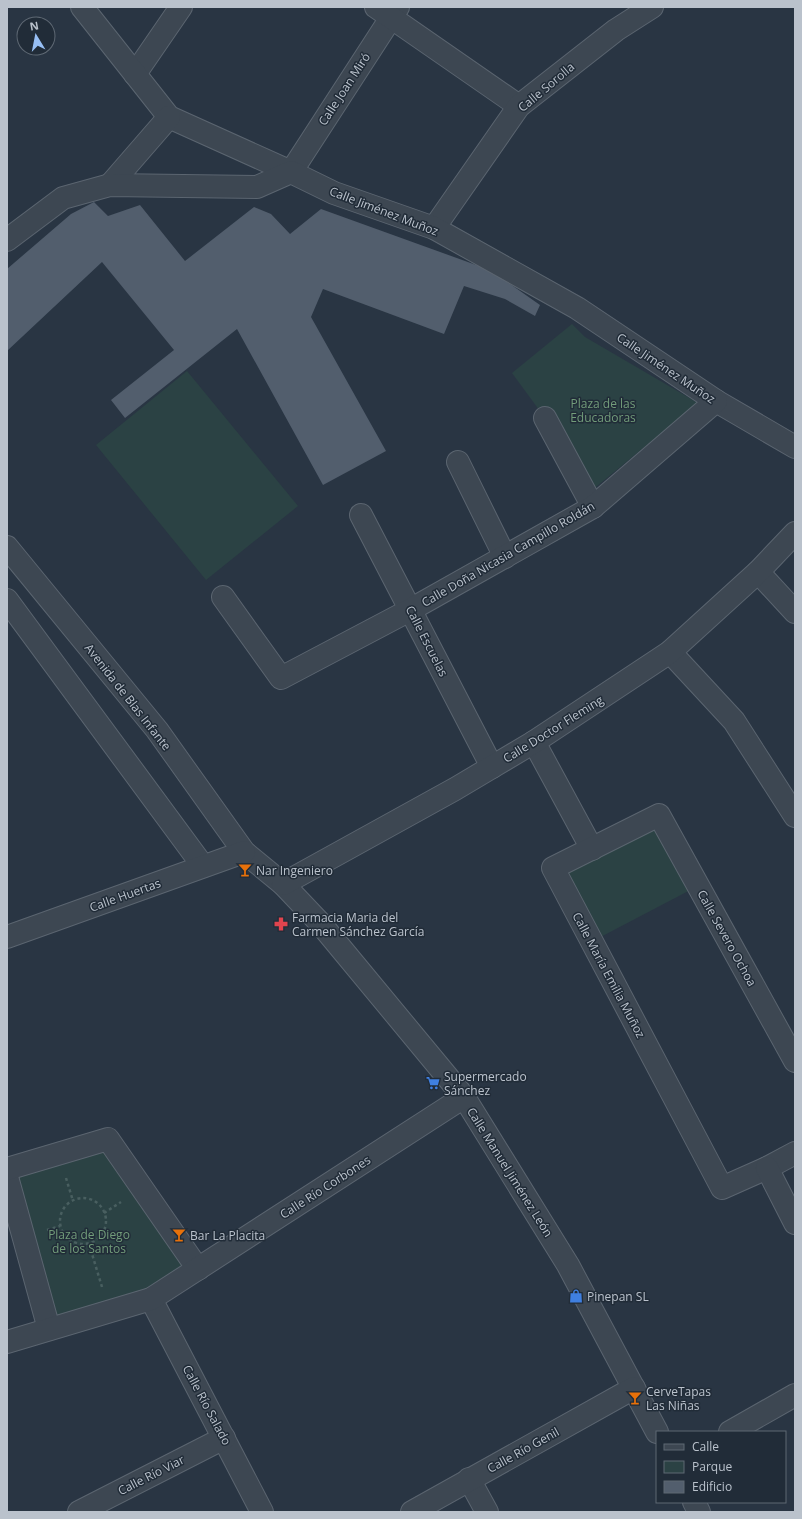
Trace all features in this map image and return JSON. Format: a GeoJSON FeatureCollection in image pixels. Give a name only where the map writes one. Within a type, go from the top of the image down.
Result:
{"type":"FeatureCollection","features":[{"type":"Feature","properties":{"kind":"street"},"geometry":{"type":"LineString","coordinates":[[82,7],[169,117],[110,185]]}},
{"type":"Feature","properties":{"kind":"street"},"geometry":{"type":"LineString","coordinates":[[136,74],[181,7]]}},
{"type":"Feature","properties":{"kind":"street","name":"Calle Sorolla"},"geometry":{"type":"LineString","coordinates":[[434,228],[519,106],[616,30],[652,7]]}},
{"type":"Feature","properties":{"kind":"street"},"geometry":{"type":"LineString","coordinates":[[388,10],[519,106]]}},
{"type":"Feature","properties":{"kind":"street","name":"Calle Joan Miró"},"geometry":{"type":"LineString","coordinates":[[291,172],[388,10]]}},
{"type":"Feature","properties":{"kind":"street","name":"Calle Jiménez Muñoz"},"geometry":{"type":"LineString","coordinates":[[169,117],[334,193],[434,228],[577,308],[716,401],[795,447]]}},
{"type":"Feature","properties":{"kind":"street"},"geometry":{"type":"LineString","coordinates":[[10,232],[63,198],[110,185],[257,187],[291,172]]}},
{"type":"Feature","properties":{"kind":"street","name":"Calle Doña Nicasia Campillo Roldán"},"geometry":{"type":"LineString","coordinates":[[223,597],[281,678],[410,610],[593,508],[716,401]]}},
{"type":"Feature","properties":{"kind":"street"},"geometry":{"type":"LineString","coordinates":[[545,418],[593,508]]}},
{"type":"Feature","properties":{"kind":"street"},"geometry":{"type":"LineString","coordinates":[[458,462],[505,557]]}},
{"type":"Feature","properties":{"kind":"street","name":"Calle Escuelas"},"geometry":{"type":"LineString","coordinates":[[361,515],[492,767]]}},
{"type":"Feature","properties":{"kind":"street","name":"Calle Doctor Fleming"},"geometry":{"type":"LineString","coordinates":[[283,884],[534,742],[670,652],[758,572],[795,533]]}},
{"type":"Feature","properties":{"kind":"street","name":"Avenida de Blas Infante"},"geometry":{"type":"LineString","coordinates":[[7,546],[156,730],[244,852]]}},
{"type":"Feature","properties":{"kind":"street"},"geometry":{"type":"LineString","coordinates":[[758,572],[795,612]]}},
{"type":"Feature","properties":{"kind":"street"},"geometry":{"type":"LineString","coordinates":[[7,600],[203,866]]}},
{"type":"Feature","properties":{"kind":"street"},"geometry":{"type":"LineString","coordinates":[[670,652],[734,721],[795,816]]}},
{"type":"Feature","properties":{"kind":"street"},"geometry":{"type":"LineString","coordinates":[[534,742],[592,849]]}},
{"type":"Feature","properties":{"kind":"street","name":"Calle María Emilia Muñoz"},"geometry":{"type":"LineString","coordinates":[[659,815],[553,868],[722,1188],[767,1168]]}},
{"type":"Feature","properties":{"kind":"street","name":"Calle Severo Ochoa"},"geometry":{"type":"LineString","coordinates":[[659,815],[795,1061]]}},
{"type":"Feature","properties":{"kind":"street","name":"Calle Huertas"},"geometry":{"type":"LineString","coordinates":[[7,937],[244,852]]}},
{"type":"Feature","properties":{"kind":"street","name":"Calle Manuel Jiménez León"},"geometry":{"type":"LineString","coordinates":[[244,852],[283,884],[320,923],[464,1098],[568,1265],[656,1431]]}},
{"type":"Feature","properties":{"kind":"street","name":"Calle Río Corbones"},"geometry":{"type":"LineString","coordinates":[[7,1342],[151,1299],[464,1098]]}},
{"type":"Feature","properties":{"kind":"street"},"geometry":{"type":"LineString","coordinates":[[7,1169],[108,1139],[198,1269]]}},
{"type":"Feature","properties":{"kind":"street"},"geometry":{"type":"LineString","coordinates":[[795,1153],[767,1168],[795,1223]]}},
{"type":"Feature","properties":{"kind":"street"},"geometry":{"type":"LineString","coordinates":[[7,1177],[49,1330]]}},
{"type":"Feature","properties":{"kind":"street","name":"Calle Río Salado"},"geometry":{"type":"LineString","coordinates":[[151,1299],[262,1512]]}},
{"type":"Feature","properties":{"kind":"street","name":"Calle Río Genil"},"geometry":{"type":"LineString","coordinates":[[412,1512],[634,1388]]}},
{"type":"Feature","properties":{"kind":"street"},"geometry":{"type":"LineString","coordinates":[[732,1431],[795,1395]]}},
{"type":"Feature","properties":{"kind":"street","name":"Calle Río Viar"},"geometry":{"type":"LineString","coordinates":[[78,1512],[224,1438]]}},
{"type":"Feature","properties":{"kind":"street"},"geometry":{"type":"LineString","coordinates":[[469,1480],[487,1512]]}},
{"type":"Feature","properties":{"kind":"street"},"geometry":{"type":"LineString","coordinates":[[694,1503],[699,1512]]}},
{"type":"Feature","properties":{"kind":"path"},"geometry":{"type":"LineString","coordinates":[[80,1198],[95,1201],[101,1206],[104,1213],[105,1228],[101,1235],[89,1244],[74,1242],[68,1239],[60,1226],[62,1211],[66,1205],[80,1198]]}},
{"type":"Feature","properties":{"kind":"path"},"geometry":{"type":"LineString","coordinates":[[89,1244],[110,1311]]}},
{"type":"Feature","properties":{"kind":"green space","name":"Plaza de las Educadoras"},"geometry":{"type":"Polygon","coordinates":[[[572,324],[585,337],[698,403],[591,491],[545,418],[512,373],[572,324]]]}},
{"type":"Feature","properties":{"kind":"green space"},"geometry":{"type":"Polygon","coordinates":[[[187,371],[298,506],[206,580],[96,445],[187,371]]]}},
{"type":"Feature","properties":{"kind":"green space"},"geometry":{"type":"Polygon","coordinates":[[[659,815],[698,886],[591,942],[553,868],[659,815]]]}},
{"type":"Feature","properties":{"kind":"green space","name":"Plaza de Diego de los Santos"},"geometry":{"type":"Polygon","coordinates":[[[108,1139],[198,1269],[39,1333],[7,1169],[108,1139]]]}},
{"type":"Feature","properties":{"kind":"building"},"geometry":{"type":"Polygon","coordinates":[[[94,202],[108,216],[140,205],[185,261],[254,207],[271,214],[290,234],[321,209],[490,270],[540,305],[535,316],[505,299],[464,286],[444,334],[323,289],[311,317],[386,451],[323,485],[237,329],[125,418],[111,400],[174,350],[102,262],[7,351],[7,269],[71,214],[94,202]]]}},
{"type":"Feature","properties":{"kind":"place","name":"Nar Ingeniero"},"geometry":{"type":"Point","coordinates":[245,870]}},
{"type":"Feature","properties":{"kind":"place","name":"Farmacia Maria del Carmen Sánchez García"},"geometry":{"type":"Point","coordinates":[281,924]}},
{"type":"Feature","properties":{"kind":"place","name":"Supermercado Sánchez"},"geometry":{"type":"Point","coordinates":[433,1083]}},
{"type":"Feature","properties":{"kind":"place","name":"Bar La Placita"},"geometry":{"type":"Point","coordinates":[179,1235]}},
{"type":"Feature","properties":{"kind":"place","name":"Pinepan SL"},"geometry":{"type":"Point","coordinates":[576,1296]}},
{"type":"Feature","properties":{"kind":"place","name":"CerveTapas Las Niñas"},"geometry":{"type":"Point","coordinates":[635,1398]}}]}
